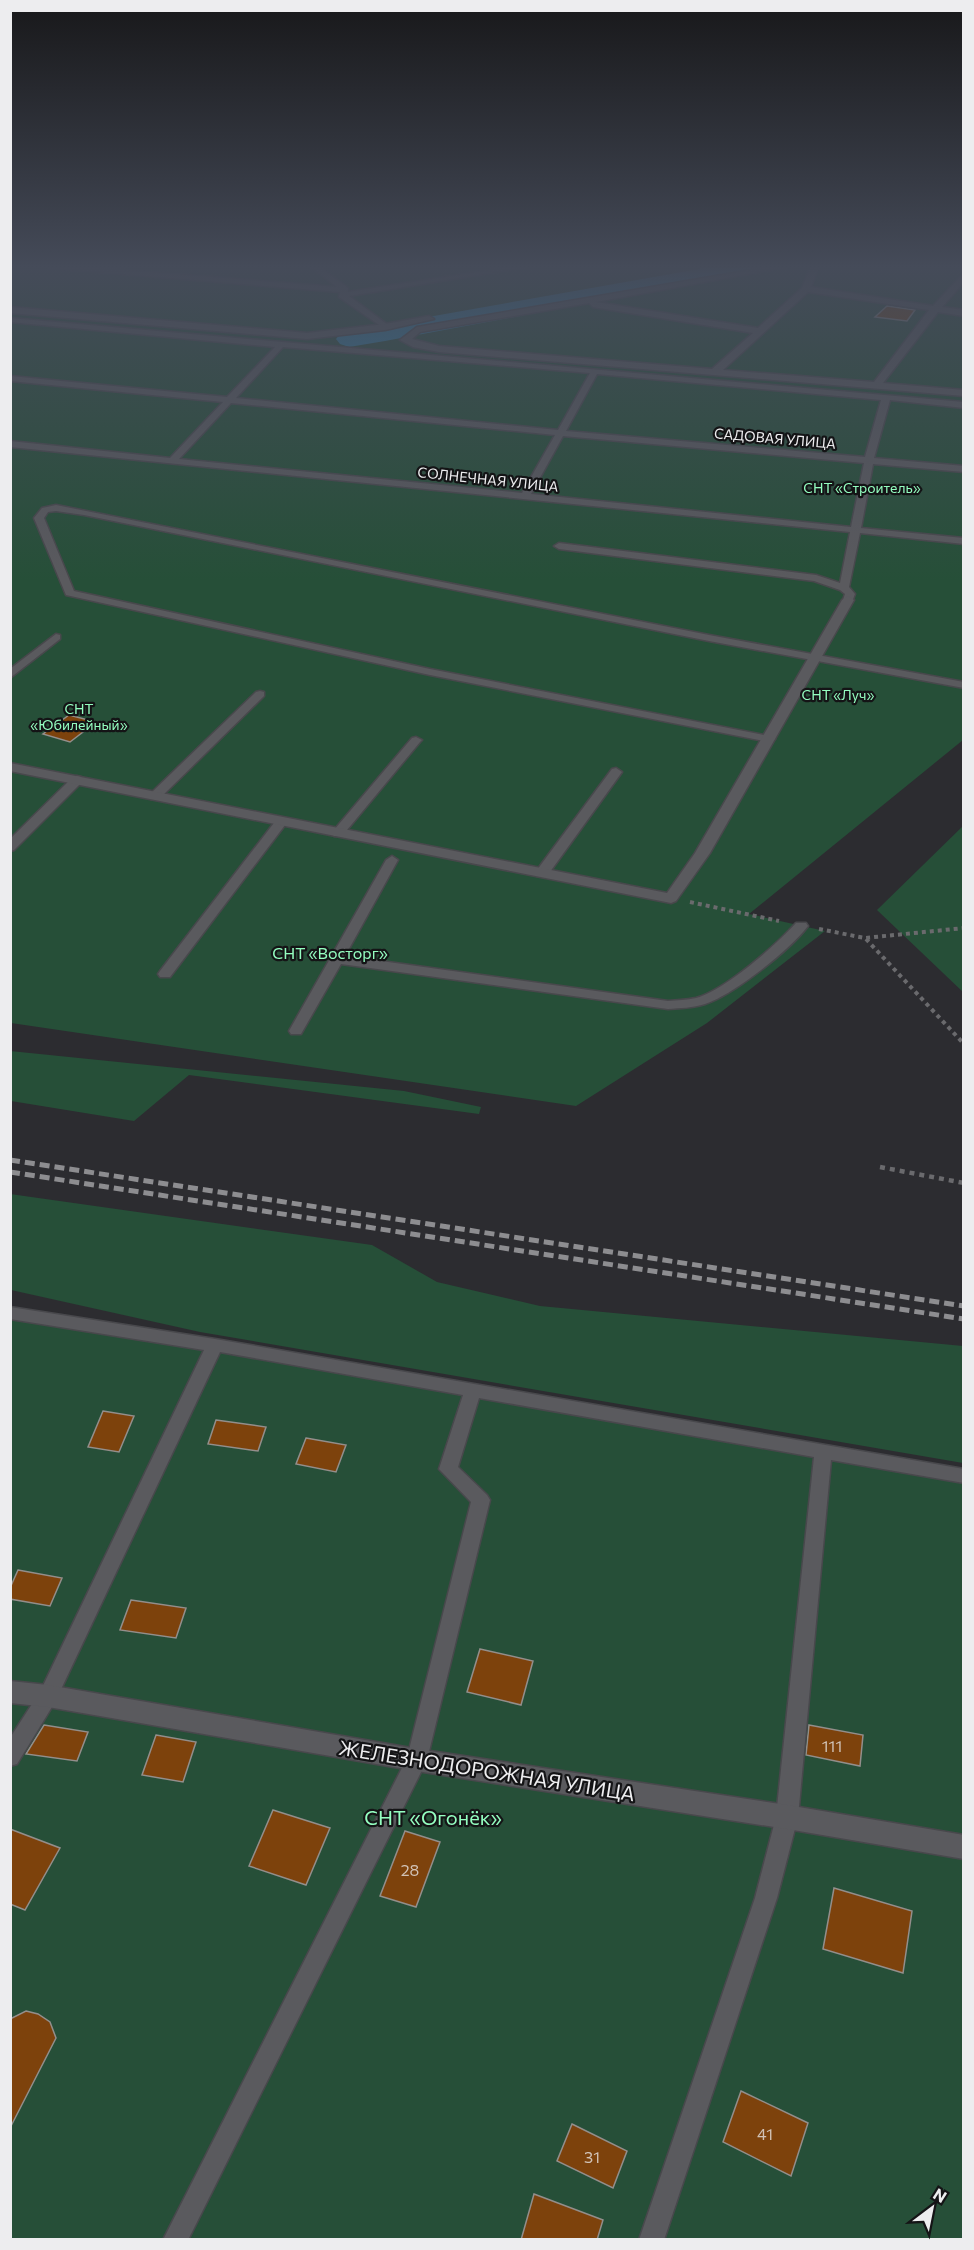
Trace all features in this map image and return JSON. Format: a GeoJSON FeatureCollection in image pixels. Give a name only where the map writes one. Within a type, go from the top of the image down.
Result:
{"type":"FeatureCollection","features":[{"type":"Feature","properties":{"kind":"street"},"geometry":{"type":"LineString","coordinates":[[716,371],[963,393]]}},
{"type":"Feature","properties":{"kind":"street"},"geometry":{"type":"LineString","coordinates":[[876,386],[887,371]]}},
{"type":"Feature","properties":{"kind":"street"},"geometry":{"type":"LineString","coordinates":[[10,766],[671,898],[702,853],[816,658],[846,594]]}},
{"type":"Feature","properties":{"kind":"street","name":"ЖЕЛЕЗНОДОРОЖНАЯ УЛИЦА"},"geometry":{"type":"LineString","coordinates":[[10,1692],[48,1696],[417,1760],[787,1817],[963,1847]]}},
{"type":"Feature","properties":{"kind":"lane"},"geometry":{"type":"LineString","coordinates":[[173,459],[259,371]]}},
{"type":"Feature","properties":{"kind":"lane"},"geometry":{"type":"LineString","coordinates":[[525,497],[595,371],[963,405]]}},
{"type":"Feature","properties":{"kind":"lane","name":"САДОВАЯ УЛИЦА"},"geometry":{"type":"LineString","coordinates":[[10,378],[560,433],[963,469]]}},
{"type":"Feature","properties":{"kind":"lane"},"geometry":{"type":"LineString","coordinates":[[559,546],[816,578],[846,594],[869,460],[886,398]]}},
{"type":"Feature","properties":{"kind":"lane","name":"СОЛНЕЧНАЯ УЛИЦА"},"geometry":{"type":"LineString","coordinates":[[10,444],[963,541]]}},
{"type":"Feature","properties":{"kind":"lane"},"geometry":{"type":"LineString","coordinates":[[769,739],[430,672],[70,593],[39,518],[45,510],[56,508],[84,512],[816,658],[963,685]]}},
{"type":"Feature","properties":{"kind":"lane"},"geometry":{"type":"LineString","coordinates":[[10,675],[56,637]]}},
{"type":"Feature","properties":{"kind":"lane"},"geometry":{"type":"LineString","coordinates":[[155,796],[260,694]]}},
{"type":"Feature","properties":{"kind":"lane"},"geometry":{"type":"LineString","coordinates":[[338,833],[416,740]]}},
{"type":"Feature","properties":{"kind":"lane"},"geometry":{"type":"LineString","coordinates":[[542,873],[616,772]]}},
{"type":"Feature","properties":{"kind":"lane"},"geometry":{"type":"LineString","coordinates":[[10,847],[77,780]]}},
{"type":"Feature","properties":{"kind":"lane"},"geometry":{"type":"LineString","coordinates":[[165,974],[282,822]]}},
{"type":"Feature","properties":{"kind":"lane"},"geometry":{"type":"LineString","coordinates":[[296,1031],[392,860]]}},
{"type":"Feature","properties":{"kind":"lane"},"geometry":{"type":"LineString","coordinates":[[337,959],[668,1005],[701,1001],[736,979],[790,939],[801,926]]}},
{"type":"Feature","properties":{"kind":"lane"},"geometry":{"type":"LineString","coordinates":[[10,1313],[215,1345],[963,1476]]}},
{"type":"Feature","properties":{"kind":"lane"},"geometry":{"type":"LineString","coordinates":[[10,1756],[48,1696],[215,1345]]}},
{"type":"Feature","properties":{"kind":"lane"},"geometry":{"type":"LineString","coordinates":[[175,2240],[417,1760],[481,1500],[448,1469],[473,1391]]}},
{"type":"Feature","properties":{"kind":"lane"},"geometry":{"type":"LineString","coordinates":[[651,2240],[766,1898],[787,1817],[823,1452]]}},
{"type":"Feature","properties":{"kind":"path"},"geometry":{"type":"LineString","coordinates":[[866,939],[963,1044]]}},
{"type":"Feature","properties":{"kind":"path"},"geometry":{"type":"LineString","coordinates":[[880,1167],[963,1183]]}},
{"type":"Feature","properties":{"kind":"green space"},"geometry":{"type":"Polygon","coordinates":[[[11,371],[963,371],[963,740],[749,914],[825,931],[707,1023],[576,1106],[11,1023],[11,371]]]}},
{"type":"Feature","properties":{"kind":"green space"},"geometry":{"type":"Polygon","coordinates":[[[963,826],[963,992],[877,910],[963,826]]]}},
{"type":"Feature","properties":{"kind":"green space"},"geometry":{"type":"Polygon","coordinates":[[[10,1051],[404,1091],[481,1107],[479,1114],[189,1075],[134,1121],[11,1101],[10,1051]]]}},
{"type":"Feature","properties":{"kind":"green space"},"geometry":{"type":"Polygon","coordinates":[[[10,1194],[372,1245],[437,1282],[540,1306],[963,1346],[963,1463],[200,1332],[11,1290],[10,1194]]]}},
{"type":"Feature","properties":{"kind":"green space","name":"СНТ «Огонёк»"},"geometry":{"type":"Polygon","coordinates":[[[10,1316],[963,1479],[963,2239],[11,2239],[10,1316]]]}},
{"type":"Feature","properties":{"kind":"building"},"geometry":{"type":"Polygon","coordinates":[[[69,715],[96,722],[70,742],[43,734],[69,715]]]}},
{"type":"Feature","properties":{"kind":"building"},"geometry":{"type":"Polygon","coordinates":[[[103,1411],[134,1416],[119,1452],[88,1447],[103,1411]]]}},
{"type":"Feature","properties":{"kind":"building"},"geometry":{"type":"Polygon","coordinates":[[[216,1420],[266,1427],[258,1451],[208,1444],[216,1420]]]}},
{"type":"Feature","properties":{"kind":"building"},"geometry":{"type":"Polygon","coordinates":[[[306,1438],[346,1445],[336,1472],[296,1464],[306,1438]]]}},
{"type":"Feature","properties":{"kind":"building"},"geometry":{"type":"Polygon","coordinates":[[[18,1570],[62,1578],[50,1606],[10,1599],[10,1588],[18,1570]]]}},
{"type":"Feature","properties":{"kind":"building"},"geometry":{"type":"Polygon","coordinates":[[[131,1600],[186,1608],[176,1638],[120,1630],[131,1600]]]}},
{"type":"Feature","properties":{"kind":"building"},"geometry":{"type":"Polygon","coordinates":[[[480,1649],[533,1661],[521,1705],[467,1692],[480,1649]]]}},
{"type":"Feature","properties":{"kind":"building"},"geometry":{"type":"Polygon","coordinates":[[[44,1725],[88,1732],[77,1761],[26,1754],[44,1725]]]}},
{"type":"Feature","properties":{"kind":"building"},"geometry":{"type":"Polygon","coordinates":[[[809,1725],[863,1735],[860,1766],[806,1755],[809,1725]]]}},
{"type":"Feature","properties":{"kind":"building"},"geometry":{"type":"Polygon","coordinates":[[[156,1735],[196,1742],[183,1782],[142,1775],[156,1735]]]}},
{"type":"Feature","properties":{"kind":"building"},"geometry":{"type":"Polygon","coordinates":[[[273,1810],[330,1828],[306,1885],[249,1866],[273,1810]]]}},
{"type":"Feature","properties":{"kind":"building"},"geometry":{"type":"Polygon","coordinates":[[[10,1829],[60,1848],[25,1910],[10,1904],[10,1829]]]}},
{"type":"Feature","properties":{"kind":"building"},"geometry":{"type":"Polygon","coordinates":[[[405,1831],[440,1842],[416,1907],[380,1896],[405,1831]]]}},
{"type":"Feature","properties":{"kind":"building"},"geometry":{"type":"Polygon","coordinates":[[[834,1888],[912,1911],[903,1973],[823,1949],[834,1888]]]}},
{"type":"Feature","properties":{"kind":"building"},"geometry":{"type":"Polygon","coordinates":[[[26,2011],[38,2014],[50,2022],[56,2038],[10,2128],[10,2019],[26,2011]]]}},
{"type":"Feature","properties":{"kind":"building"},"geometry":{"type":"Polygon","coordinates":[[[741,2091],[808,2123],[791,2176],[723,2142],[741,2091]]]}},
{"type":"Feature","properties":{"kind":"building"},"geometry":{"type":"Polygon","coordinates":[[[572,2124],[627,2151],[613,2188],[557,2161],[572,2124]]]}},
{"type":"Feature","properties":{"kind":"building"},"geometry":{"type":"Polygon","coordinates":[[[534,2194],[603,2220],[597,2240],[521,2240],[534,2194]]]}},
{"type":"Feature","properties":{"kind":"railway"},"geometry":{"type":"LineString","coordinates":[[10,1160],[964,1306]]}},
{"type":"Feature","properties":{"kind":"railway"},"geometry":{"type":"LineString","coordinates":[[10,1172],[964,1319]]}},
{"type":"Feature","properties":{"kind":"park label","name":"СНТ «Строитель»"},"geometry":{"type":"Point","coordinates":[862,487]}},
{"type":"Feature","properties":{"kind":"park label","name":"СНТ «Луч»"},"geometry":{"type":"Point","coordinates":[838,694]}},
{"type":"Feature","properties":{"kind":"park label","name":"СНТ «Юбилейный»"},"geometry":{"type":"Point","coordinates":[79,716]}},
{"type":"Feature","properties":{"kind":"park label","name":"СНТ «Восторг»"},"geometry":{"type":"Point","coordinates":[330,952]}}]}
